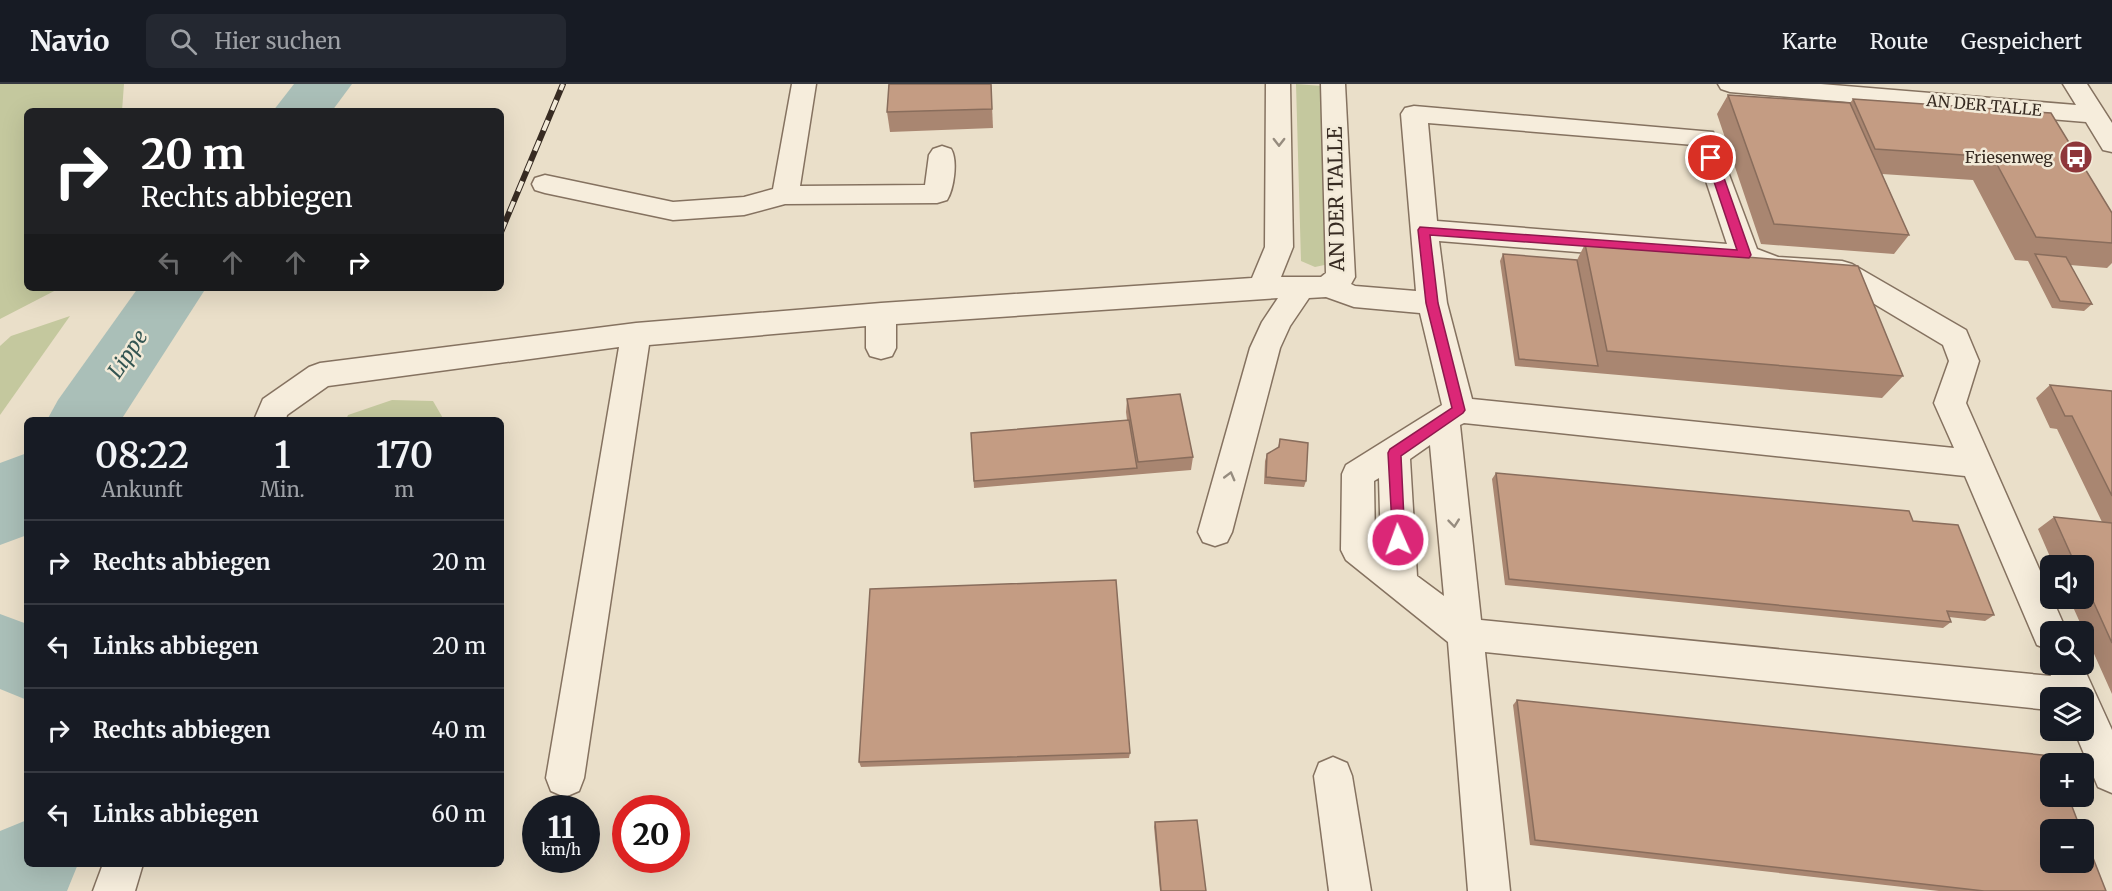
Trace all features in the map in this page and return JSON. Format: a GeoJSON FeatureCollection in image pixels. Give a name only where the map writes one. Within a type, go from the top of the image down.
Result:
{"type":"FeatureCollection","features":[{"type":"Feature","properties":{"kind":"street"},"geometry":{"type":"LineString","coordinates":[[785,195],[804,84]]}},
{"type":"Feature","properties":{"kind":"street"},"geometry":{"type":"LineString","coordinates":[[1262,288],[1279,247],[1278,84]]}},
{"type":"Feature","properties":{"kind":"street","name":"AN DER TALLE"},"geometry":{"type":"LineString","coordinates":[[1313,288],[1341,277],[1333,84]]}},
{"type":"Feature","properties":{"kind":"street","name":"AN DER TALLE"},"geometry":{"type":"LineString","coordinates":[[1731,84],[2093,115]]}},
{"type":"Feature","properties":{"kind":"street"},"geometry":{"type":"LineString","coordinates":[[2075,84],[2112,144]]}},
{"type":"Feature","properties":{"kind":"street"},"geometry":{"type":"LineString","coordinates":[[1489,891],[1448,465],[1451,415],[1432,303],[1414,114],[1704,138],[1745,255]]}},
{"type":"Feature","properties":{"kind":"street"},"geometry":{"type":"LineString","coordinates":[[545,184],[673,211],[744,206],[785,195],[937,194],[942,155]]}},
{"type":"Feature","properties":{"kind":"street"},"geometry":{"type":"LineString","coordinates":[[1424,230],[1745,255],[1775,267],[1842,271],[1955,338],[1964,361],[1950,403],[2044,621]]}},
{"type":"Feature","properties":{"kind":"street"},"geometry":{"type":"LineString","coordinates":[[271,417],[274,408],[320,375],[636,334],[881,314],[1262,288],[1313,288],[1354,296],[1432,303]]}},
{"type":"Feature","properties":{"kind":"street"},"geometry":{"type":"LineString","coordinates":[[1215,532],[1265,348],[1277,322],[1313,288]]}},
{"type":"Feature","properties":{"kind":"street"},"geometry":{"type":"LineString","coordinates":[[881,314],[882,348]]}},
{"type":"Feature","properties":{"kind":"street"},"geometry":{"type":"LineString","coordinates":[[566,778],[636,334]]}},
{"type":"Feature","properties":{"kind":"street"},"geometry":{"type":"LineString","coordinates":[[1977,464],[1451,415],[1358,474],[1358,550],[1465,634],[2040,689]]}},
{"type":"Feature","properties":{"kind":"street"},"geometry":{"type":"LineString","coordinates":[[2094,732],[2110,768]]}},
{"type":"Feature","properties":{"kind":"street"},"geometry":{"type":"LineString","coordinates":[[1333,776],[1350,891]]}},
{"type":"Feature","properties":{"kind":"street"},"geometry":{"type":"LineString","coordinates":[[114,891],[122,867]]}},
{"type":"Feature","properties":{"kind":"green space"},"geometry":{"type":"Polygon","coordinates":[[[0,84],[124,84],[122,108],[24,108],[24,291],[54,291],[0,319],[0,84]]]}},
{"type":"Feature","properties":{"kind":"green space"},"geometry":{"type":"Polygon","coordinates":[[[1296,84],[1322,86],[1329,264],[1315,267],[1301,261],[1296,84]]]}},
{"type":"Feature","properties":{"kind":"green space"},"geometry":{"type":"Polygon","coordinates":[[[70,316],[0,415],[0,346],[11,336],[70,316]]]}},
{"type":"Feature","properties":{"kind":"green space"},"geometry":{"type":"Polygon","coordinates":[[[392,400],[433,401],[442,417],[347,417],[392,400]]]}},
{"type":"Feature","properties":{"kind":"building"},"geometry":{"type":"Polygon","coordinates":[[[889,84],[991,84],[992,109],[887,112],[889,84]]]}},
{"type":"Feature","properties":{"kind":"building"},"geometry":{"type":"Polygon","coordinates":[[[1728,95],[1850,103],[1909,235],[1774,224],[1728,95]]]}},
{"type":"Feature","properties":{"kind":"building"},"geometry":{"type":"Polygon","coordinates":[[[1853,99],[2051,113],[2112,213],[2112,243],[2036,237],[1993,157],[1875,149],[1853,99]]]}},
{"type":"Feature","properties":{"kind":"building"},"geometry":{"type":"Polygon","coordinates":[[[1585,244],[1858,266],[1903,376],[1607,351],[1585,244]]]}},
{"type":"Feature","properties":{"kind":"building"},"geometry":{"type":"Polygon","coordinates":[[[1503,254],[1577,260],[1598,366],[1519,359],[1503,254]]]}},
{"type":"Feature","properties":{"kind":"building"},"geometry":{"type":"Polygon","coordinates":[[[2035,254],[2066,257],[2092,304],[2060,301],[2035,254]]]}},
{"type":"Feature","properties":{"kind":"building"},"geometry":{"type":"Polygon","coordinates":[[[2050,385],[2112,391],[2112,496],[2072,416],[2065,416],[2050,385]]]}},
{"type":"Feature","properties":{"kind":"building"},"geometry":{"type":"Polygon","coordinates":[[[1180,394],[1193,457],[1138,462],[1127,399],[1180,394]]]}},
{"type":"Feature","properties":{"kind":"building"},"geometry":{"type":"Polygon","coordinates":[[[1129,420],[1137,468],[974,481],[971,433],[1129,420]]]}},
{"type":"Feature","properties":{"kind":"building"},"geometry":{"type":"Polygon","coordinates":[[[1280,439],[1308,443],[1306,481],[1266,477],[1267,454],[1279,447],[1280,439]]]}},
{"type":"Feature","properties":{"kind":"building"},"geometry":{"type":"Polygon","coordinates":[[[1496,473],[1909,511],[1913,521],[1958,525],[1994,615],[1947,611],[1951,622],[1509,579],[1496,473]]]}},
{"type":"Feature","properties":{"kind":"building"},"geometry":{"type":"Polygon","coordinates":[[[2054,517],[2112,523],[2112,643],[2094,603],[2094,555],[2071,555],[2054,517]]]}},
{"type":"Feature","properties":{"kind":"building"},"geometry":{"type":"Polygon","coordinates":[[[1116,580],[1130,753],[859,762],[870,589],[1116,580]]]}},
{"type":"Feature","properties":{"kind":"building"},"geometry":{"type":"Polygon","coordinates":[[[1517,700],[2040,755],[2040,807],[2072,807],[2077,819],[2040,819],[2040,873],[2094,873],[2094,860],[2106,891],[1984,891],[1535,840],[1517,700]]]}},
{"type":"Feature","properties":{"kind":"building"},"geometry":{"type":"Polygon","coordinates":[[[1197,820],[1206,891],[1161,891],[1155,822],[1197,820]]]}},
{"type":"Feature","properties":{"kind":"waterway","name":"Lippe"},"geometry":{"type":"LineString","coordinates":[[304,108],[324,84]]}},
{"type":"Feature","properties":{"kind":"waterway","name":"Lippe"},"geometry":{"type":"LineString","coordinates":[[85,417],[171,291]]}},
{"type":"Feature","properties":{"kind":"waterway","name":"Lippe"},"geometry":{"type":"LineString","coordinates":[[0,513],[24,487]]}},
{"type":"Feature","properties":{"kind":"waterway","name":"Lippe"},"geometry":{"type":"LineString","coordinates":[[0,651],[24,661]]}},
{"type":"Feature","properties":{"kind":"waterway","name":"Lippe"},"geometry":{"type":"LineString","coordinates":[[8,891],[29,867]]}},
{"type":"Feature","properties":{"kind":"railway"},"geometry":{"type":"LineString","coordinates":[[504,225],[563,84]]}},
{"type":"Feature","properties":{"kind":"place","name":"Friesenweg"},"geometry":{"type":"Point","coordinates":[2076,157]}},
{"type":"Feature","properties":{"kind":"route"},"geometry":{"type":"LineString","coordinates":[[1398,540],[1394,453],[1459,410],[1432,303],[1424,230],[1745,255],[1711,158]]}}]}
